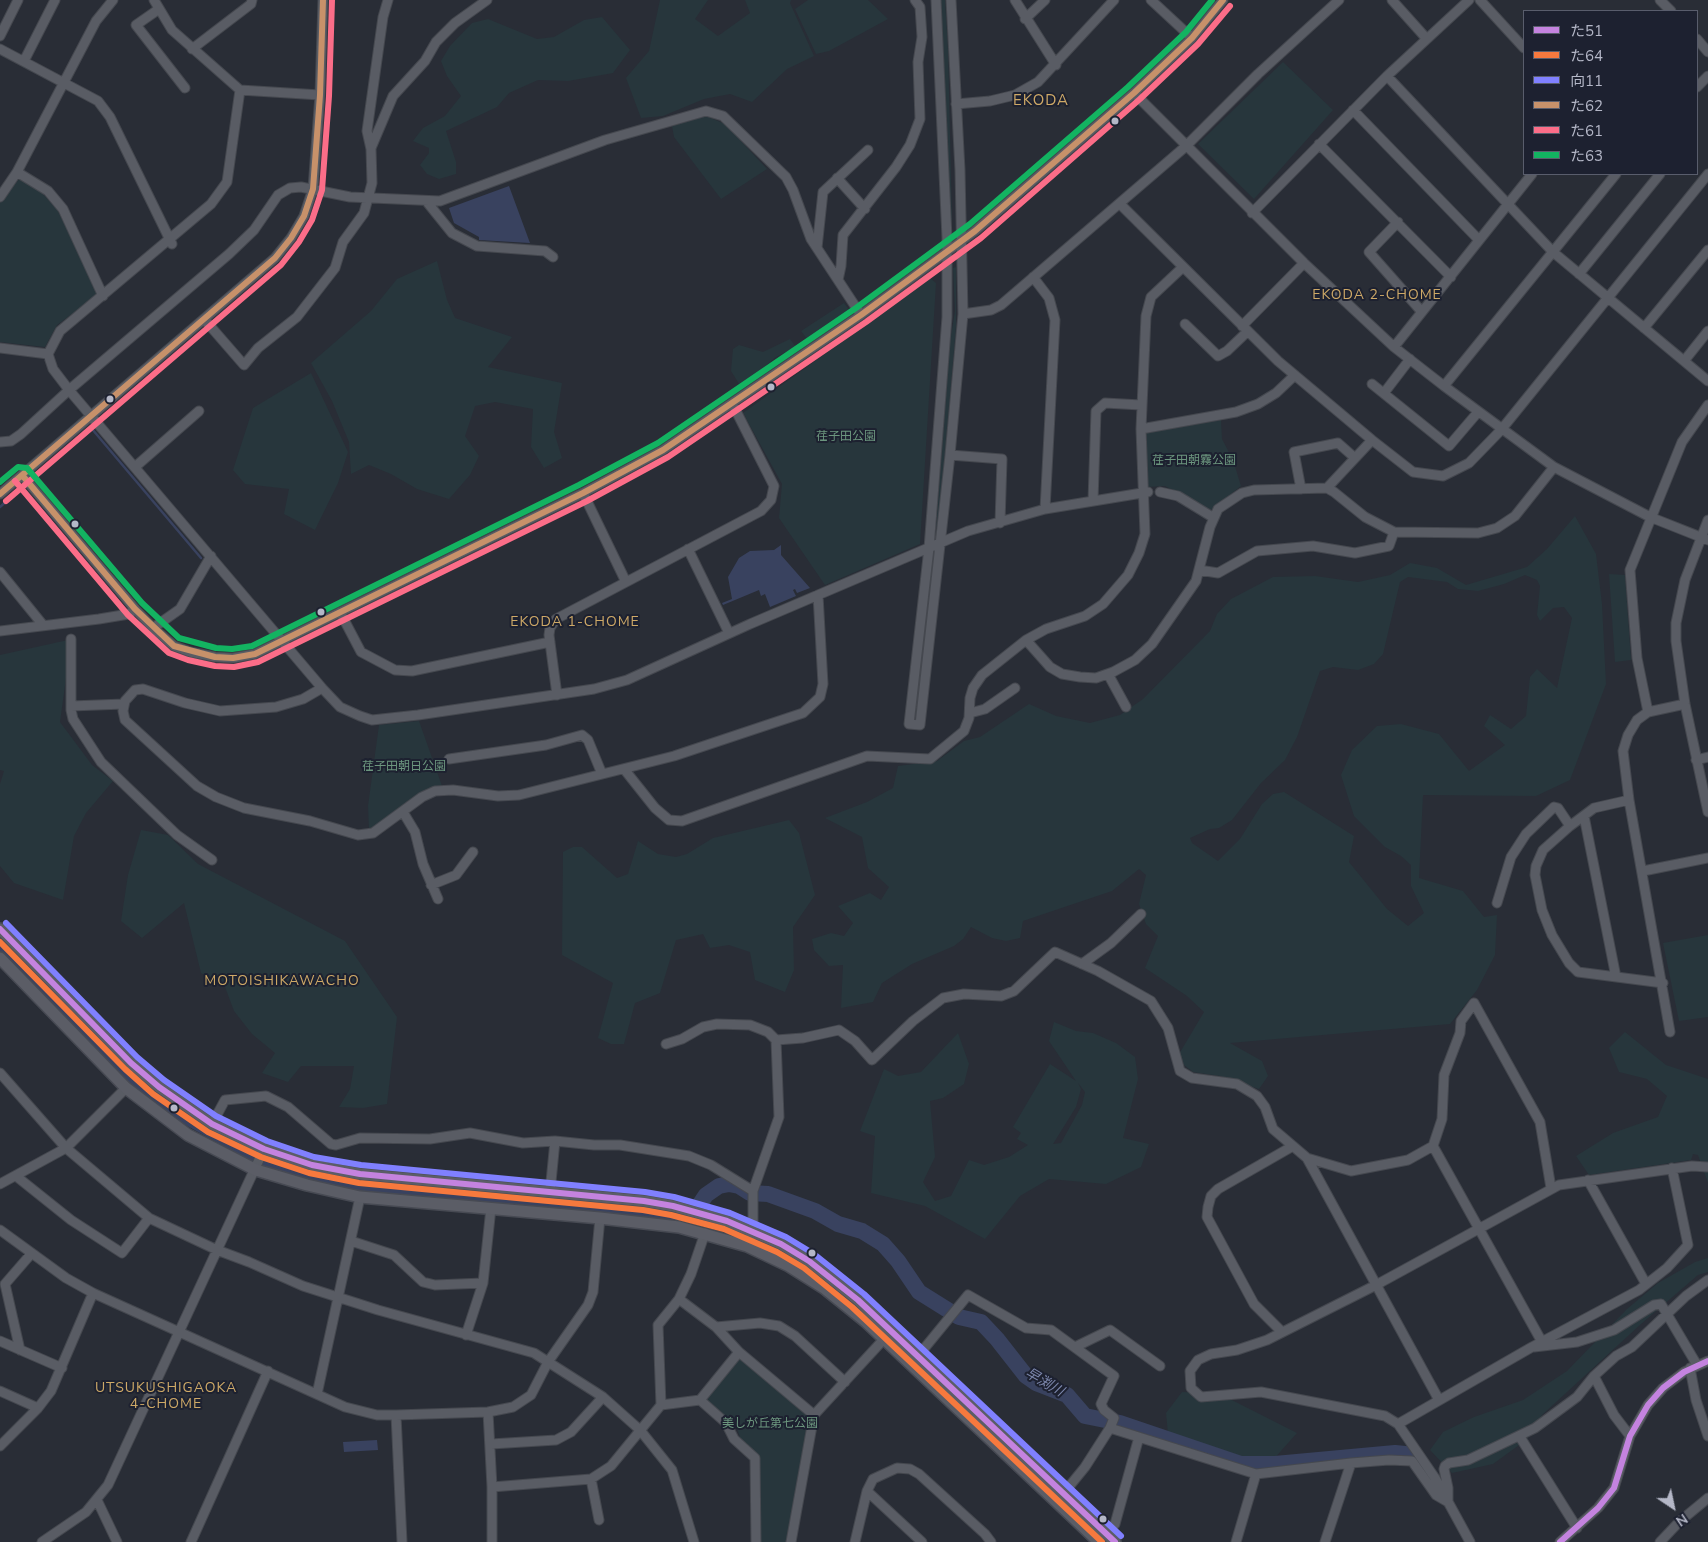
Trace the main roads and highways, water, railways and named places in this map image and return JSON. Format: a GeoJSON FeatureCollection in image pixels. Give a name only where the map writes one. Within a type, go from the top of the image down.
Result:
{"type":"FeatureCollection","features":[{"type":"Feature","properties":{"kind":"main road"},"geometry":{"type":"LineString","coordinates":[[2,935],[142,1072],[176,1100],[260,1159],[307,1186],[360,1197],[654,1223],[705,1233],[747,1246],[810,1278],[846,1304],[1107,1539]]}},
{"type":"Feature","properties":{"kind":"main road"},"geometry":{"type":"LineString","coordinates":[[0,958],[126,1088],[188,1135],[260,1159],[336,1171],[673,1206],[753,1231],[809,1260],[834,1280],[918,1356],[1063,1494],[1107,1539]]}},
{"type":"Feature","properties":{"kind":"water"},"geometry":{"type":"Polygon","coordinates":[[[509,186],[530,243],[479,240],[479,237],[454,223],[449,208],[509,186]]]}},
{"type":"Feature","properties":{"kind":"water"},"geometry":{"type":"Polygon","coordinates":[[[781,545],[781,555],[810,588],[797,593],[795,589],[793,590],[796,596],[770,607],[765,594],[761,596],[759,590],[723,605],[722,603],[732,599],[728,577],[739,558],[750,551],[774,550],[781,545]]]}},
{"type":"Feature","properties":{"kind":"water"},"geometry":{"type":"Polygon","coordinates":[[[377,1440],[378,1450],[344,1452],[343,1442],[377,1440]]]}},
{"type":"Feature","properties":{"kind":"waterway"},"geometry":{"type":"LineString","coordinates":[[38,475],[92,429],[201,558]]}},
{"type":"Feature","properties":{"kind":"waterway"},"geometry":{"type":"LineString","coordinates":[[0,507],[18,491]]}},
{"type":"Feature","properties":{"kind":"waterway","name":"早渕川"},"geometry":{"type":"LineString","coordinates":[[0,940],[140,1085],[182,1114],[258,1156],[318,1176],[360,1184],[673,1216]]}},
{"type":"Feature","properties":{"kind":"waterway","name":"早渕川"},"geometry":{"type":"LineString","coordinates":[[700,1204],[706,1195],[719,1186],[729,1184],[739,1186],[750,1193],[768,1194],[815,1211],[838,1224],[862,1231],[883,1244],[898,1261],[919,1292],[959,1317],[981,1322],[1026,1376],[1036,1383],[1067,1395],[1085,1416],[1120,1423],[1241,1464],[1275,1464],[1395,1453],[1415,1455]]}},
{"type":"Feature","properties":{"kind":"district","name":"EKODA"},"geometry":{"type":"Point","coordinates":[1041,101]}},
{"type":"Feature","properties":{"kind":"district","name":"EKODA 2-CHOME"},"geometry":{"type":"Point","coordinates":[1377,296]}},
{"type":"Feature","properties":{"kind":"district","name":"EKODA 1-CHOME"},"geometry":{"type":"Point","coordinates":[575,623]}},
{"type":"Feature","properties":{"kind":"district","name":"MOTOISHIKAWACHO"},"geometry":{"type":"Point","coordinates":[282,982]}},
{"type":"Feature","properties":{"kind":"district","name":"UTSUKUSHIGAOKA 4-CHOME"},"geometry":{"type":"Point","coordinates":[166,1398]}},
{"type":"Feature","properties":{"kind":"park label","name":"荏子田公園"},"geometry":{"type":"Point","coordinates":[846,437]}},
{"type":"Feature","properties":{"kind":"park label","name":"荏子田朝霧公園"},"geometry":{"type":"Point","coordinates":[1194,461]}},
{"type":"Feature","properties":{"kind":"park label","name":"荏子田朝日公園"},"geometry":{"type":"Point","coordinates":[404,767]}},
{"type":"Feature","properties":{"kind":"park label","name":"美しが丘第七公園"},"geometry":{"type":"Point","coordinates":[770,1424]}}]}
